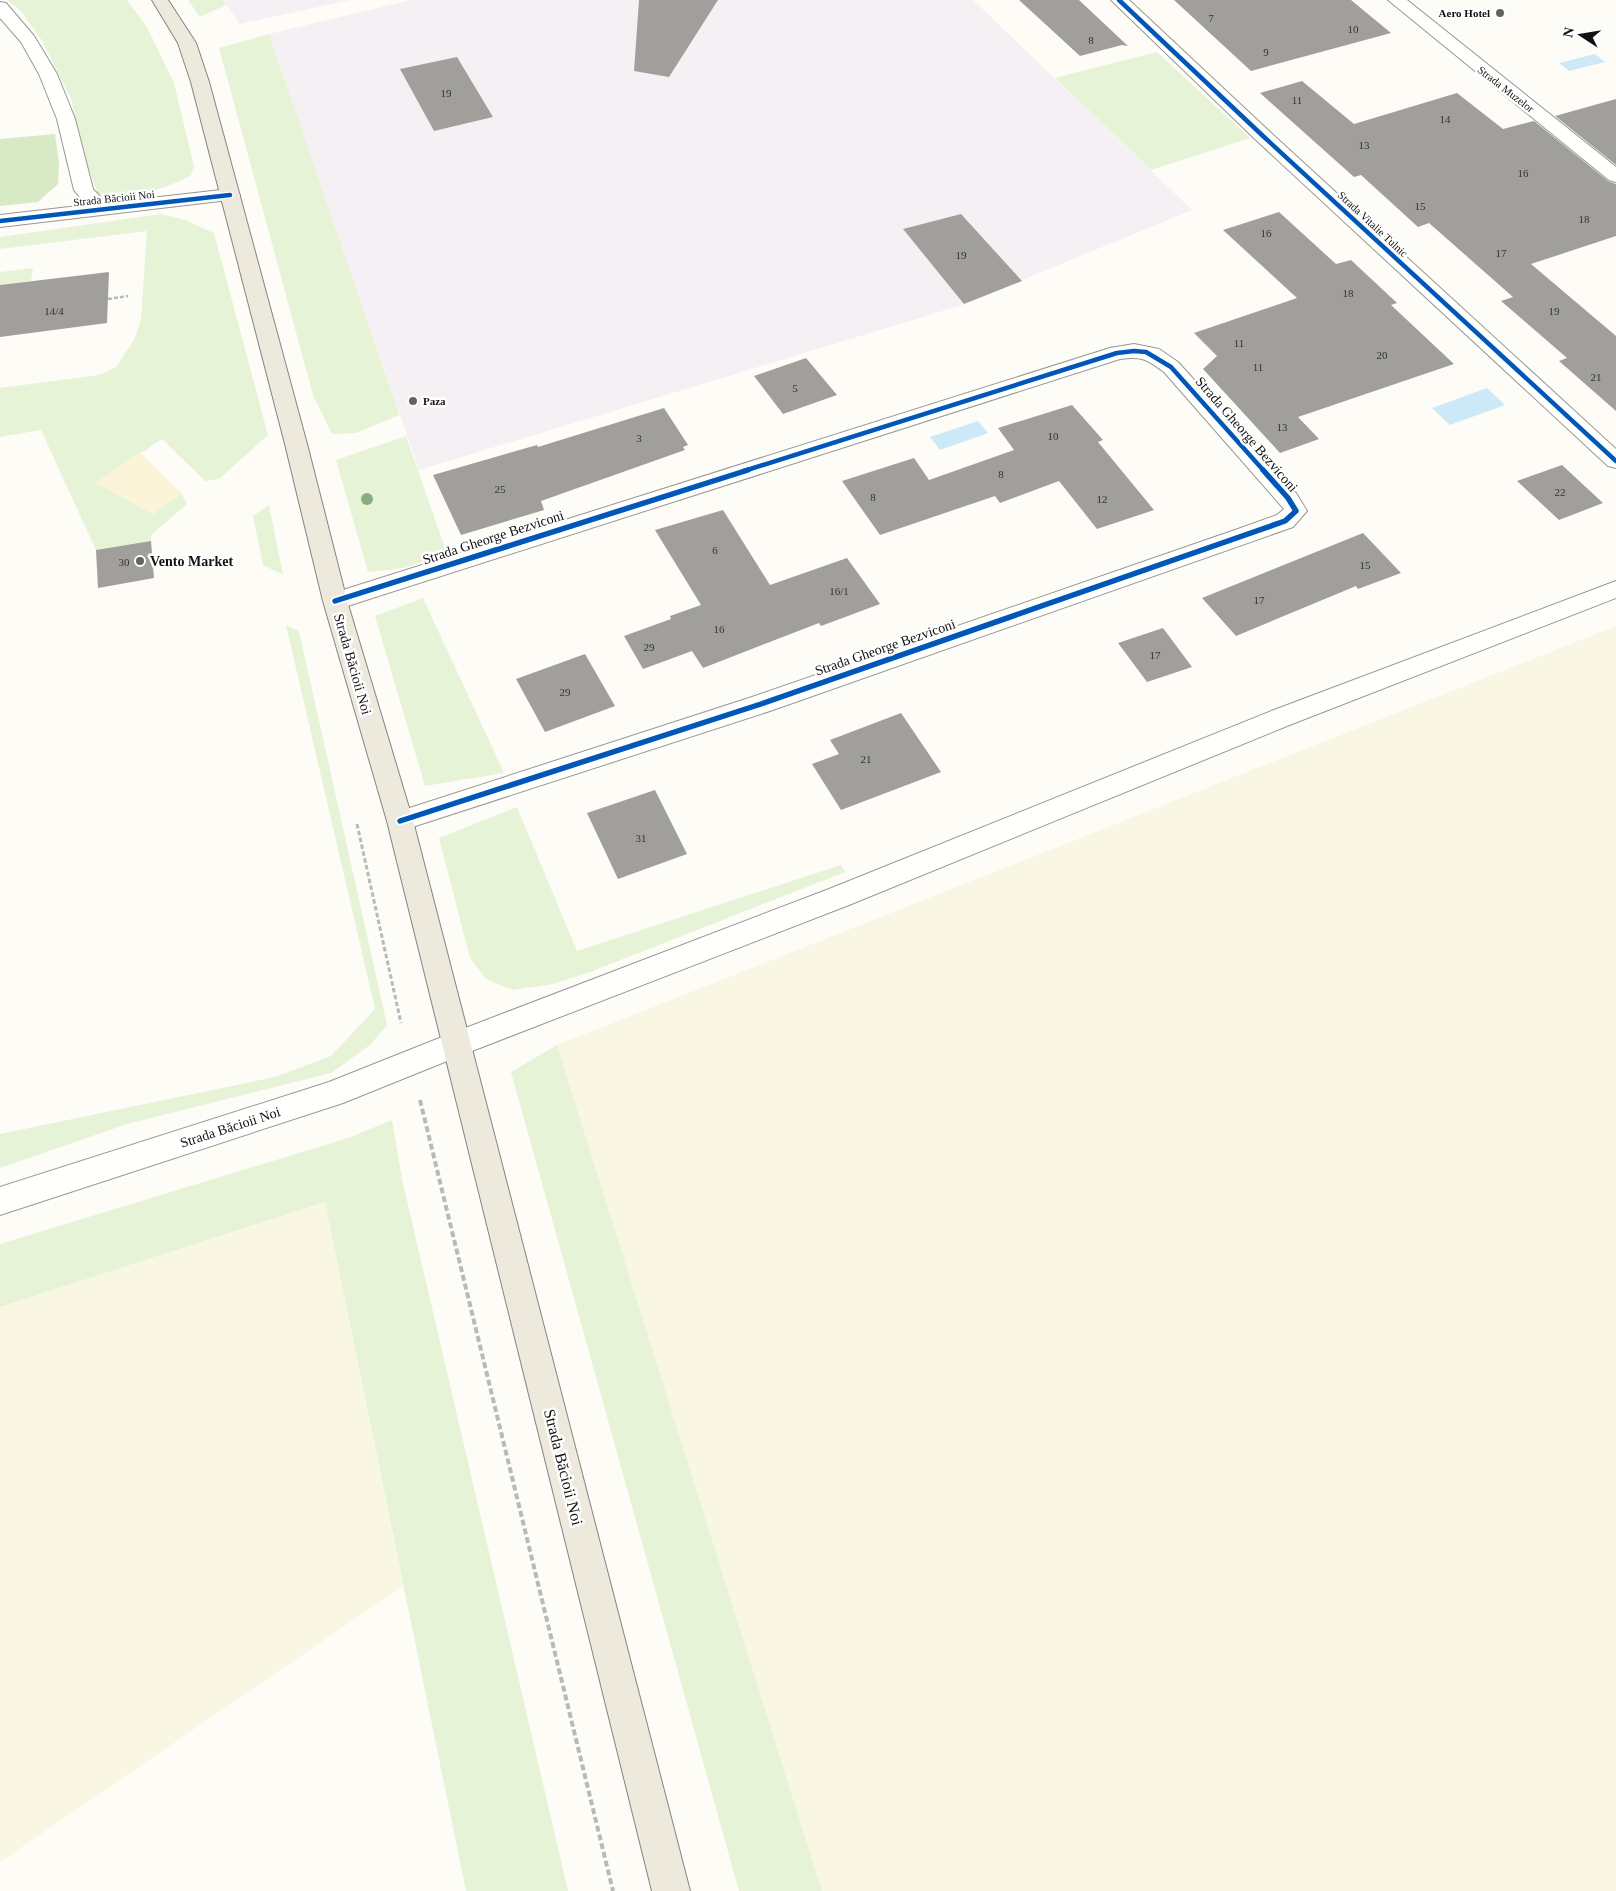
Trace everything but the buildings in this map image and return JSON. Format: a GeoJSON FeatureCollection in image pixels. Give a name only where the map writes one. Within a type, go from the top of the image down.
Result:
{"type":"FeatureCollection","features":[{"type":"Feature","properties":{"kind":"main road","name":"Strada Băcioii Noi"},"geometry":{"type":"LineString","coordinates":[[160,0],[186,43],[200,82],[296,444],[335,601],[400,822],[671,1891]]}},
{"type":"Feature","properties":{"kind":"street","name":"Strada Vitalie Tulnic"},"geometry":{"type":"LineString","coordinates":[[1119,0],[1277,149],[1616,462]]}},
{"type":"Feature","properties":{"kind":"street","name":"Strada Muzelor"},"geometry":{"type":"LineString","coordinates":[[1396,0],[1616,176]]}},
{"type":"Feature","properties":{"kind":"street"},"geometry":{"type":"LineString","coordinates":[[0,7],[28,40],[48,74],[66,119],[84,190],[101,210]]}},
{"type":"Feature","properties":{"kind":"street","name":"Strada Băcioii Noi"},"geometry":{"type":"LineString","coordinates":[[0,221],[230,196]]}},
{"type":"Feature","properties":{"kind":"street","name":"Strada Gheorge Bezviconi"},"geometry":{"type":"LineString","coordinates":[[335,601],[1098,359],[1135,350],[1152,352],[1171,367],[1288,498],[1296,511],[1285,521],[761,704],[400,822]]}},
{"type":"Feature","properties":{"kind":"street"},"geometry":{"type":"LineString","coordinates":[[456,1044],[839,897],[1282,717],[1616,589]]}},
{"type":"Feature","properties":{"kind":"street","name":"Strada Băcioii Noi"},"geometry":{"type":"LineString","coordinates":[[0,1200],[333,1094],[456,1044]]}},
{"type":"Feature","properties":{"kind":"path"},"geometry":{"type":"LineString","coordinates":[[108,300],[128,296]]}},
{"type":"Feature","properties":{"kind":"shaded area"},"geometry":{"type":"Polygon","coordinates":[[[223,0],[350,0],[240,24],[223,0]]]}},
{"type":"Feature","properties":{"kind":"shaded area"},"geometry":{"type":"Polygon","coordinates":[[[411,0],[973,0],[1192,210],[959,306],[419,470],[269,34],[411,0]]]}},
{"type":"Feature","properties":{"kind":"shaded area"},"geometry":{"type":"Polygon","coordinates":[[[1616,626],[1616,1891],[822,1891],[557,1045],[1616,626]]]}},
{"type":"Feature","properties":{"kind":"shaded area"},"geometry":{"type":"Polygon","coordinates":[[[325,1202],[403,1586],[0,1862],[0,1307],[325,1202]]]}},
{"type":"Feature","properties":{"kind":"green space"},"geometry":{"type":"Polygon","coordinates":[[[7,0],[127,0],[147,27],[174,83],[194,167],[190,176],[145,194],[122,197],[98,194],[85,158],[71,99],[43,42],[21,11],[7,0]]]}},
{"type":"Feature","properties":{"kind":"green space"},"geometry":{"type":"Polygon","coordinates":[[[188,0],[223,0],[226,5],[200,17],[188,0]]]}},
{"type":"Feature","properties":{"kind":"green space"},"geometry":{"type":"Polygon","coordinates":[[[269,34],[398,410],[399,415],[356,433],[332,434],[313,395],[219,48],[269,34]]]}},
{"type":"Feature","properties":{"kind":"green space"},"geometry":{"type":"Polygon","coordinates":[[[1157,52],[1250,138],[1151,170],[1055,78],[1157,52]]]}},
{"type":"Feature","properties":{"kind":"green space"},"geometry":{"type":"Polygon","coordinates":[[[55,134],[59,163],[58,184],[38,202],[0,206],[0,139],[55,134]]]}},
{"type":"Feature","properties":{"kind":"green space"},"geometry":{"type":"Polygon","coordinates":[[[161,214],[185,220],[214,233],[268,435],[219,479],[205,481],[162,439],[97,483],[153,514],[181,493],[187,504],[151,535],[151,541],[96,550],[41,430],[0,437],[0,388],[99,375],[116,367],[134,340],[141,319],[147,231],[0,249],[0,237],[161,214]]]}},
{"type":"Feature","properties":{"kind":"green space"},"geometry":{"type":"Polygon","coordinates":[[[33,268],[31,281],[0,285],[0,272],[33,268]]]}},
{"type":"Feature","properties":{"kind":"green space"},"geometry":{"type":"Polygon","coordinates":[[[406,436],[445,548],[445,554],[404,568],[368,572],[336,460],[406,436]]]}},
{"type":"Feature","properties":{"kind":"green space"},"geometry":{"type":"Polygon","coordinates":[[[269,505],[283,575],[263,565],[253,516],[269,505]]]}},
{"type":"Feature","properties":{"kind":"green space"},"geometry":{"type":"Polygon","coordinates":[[[423,598],[504,773],[425,786],[375,616],[423,598]]]}},
{"type":"Feature","properties":{"kind":"green space"},"geometry":{"type":"Polygon","coordinates":[[[286,625],[299,631],[387,1025],[370,1045],[331,1073],[127,1124],[0,1168],[0,1134],[275,1077],[331,1056],[375,1009],[286,625]]]}},
{"type":"Feature","properties":{"kind":"green space"},"geometry":{"type":"Polygon","coordinates":[[[517,807],[577,951],[841,865],[845,872],[590,972],[553,984],[512,990],[486,979],[470,958],[439,838],[517,807]]]}},
{"type":"Feature","properties":{"kind":"green space"},"geometry":{"type":"Polygon","coordinates":[[[557,1045],[822,1891],[739,1891],[511,1072],[557,1045]]]}},
{"type":"Feature","properties":{"kind":"green space"},"geometry":{"type":"Polygon","coordinates":[[[392,1120],[402,1179],[568,1891],[466,1891],[325,1202],[0,1307],[0,1244],[348,1138],[392,1120]]]}},
{"type":"Feature","properties":{"kind":"sand"},"geometry":{"type":"Polygon","coordinates":[[[140,452],[181,493],[153,514],[96,483],[140,452]]]}},
{"type":"Feature","properties":{"kind":"water"},"geometry":{"type":"Polygon","coordinates":[[[1595,54],[1605,62],[1569,71],[1559,63],[1595,54]]]}},
{"type":"Feature","properties":{"kind":"water"},"geometry":{"type":"Polygon","coordinates":[[[1487,388],[1505,405],[1450,425],[1432,408],[1487,388]]]}},
{"type":"Feature","properties":{"kind":"water"},"geometry":{"type":"Polygon","coordinates":[[[978,421],[988,433],[940,450],[930,437],[978,421]]]}},
{"type":"Feature","properties":{"kind":"cycle path"},"geometry":{"type":"LineString","coordinates":[[1119,0],[1263,136],[1616,461]]}},
{"type":"Feature","properties":{"kind":"cycle path"},"geometry":{"type":"LineString","coordinates":[[0,221],[230,195]]}},
{"type":"Feature","properties":{"kind":"cycle path"},"geometry":{"type":"LineString","coordinates":[[335,601],[1117,353],[1134,351],[1152,354],[1171,367],[1288,498],[1296,511],[1285,521],[761,704],[400,821]]}},
{"type":"Feature","properties":{"kind":"place","name":"Aero Hotel"},"geometry":{"type":"Point","coordinates":[1500,13]}},
{"type":"Feature","properties":{"kind":"place","name":"Paza"},"geometry":{"type":"Point","coordinates":[413,401]}},
{"type":"Feature","properties":{"kind":"place","name":"Vento Market"},"geometry":{"type":"Point","coordinates":[140,561]}}]}
